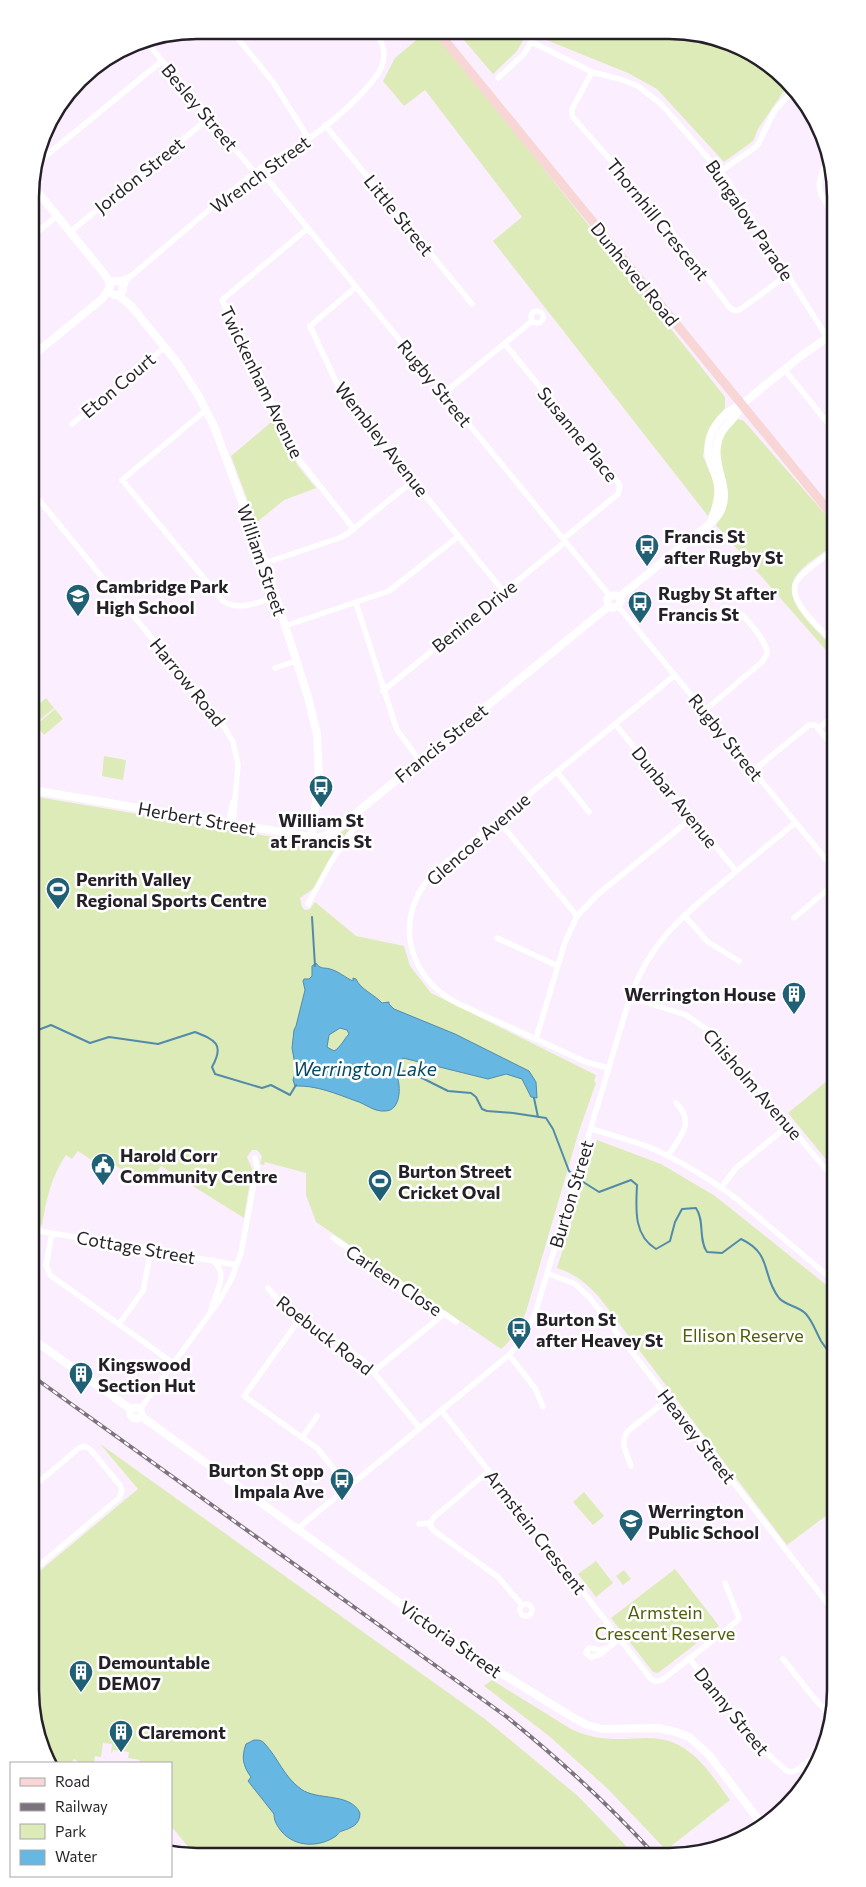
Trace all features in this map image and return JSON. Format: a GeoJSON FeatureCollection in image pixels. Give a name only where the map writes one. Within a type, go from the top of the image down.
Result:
{"type":"FeatureCollection","features":[{"type":"Feature","properties":{"kind":"main road","name":"Dunheved Road"},"geometry":{"type":"LineString","coordinates":[[444,39],[827,509]]}},
{"type":"Feature","properties":{"kind":"street"},"geometry":{"type":"LineString","coordinates":[[238,39],[273,82],[309,138]]}},
{"type":"Feature","properties":{"kind":"street","name":"Wrench Street"},"geometry":{"type":"LineString","coordinates":[[39,350],[258,172],[309,138],[357,97],[376,76],[382,65],[384,48],[380,39]]}},
{"type":"Feature","properties":{"kind":"street"},"geometry":{"type":"LineString","coordinates":[[498,78],[518,60],[534,39]]}},
{"type":"Feature","properties":{"kind":"street","name":"Bungalow Parade"},"geometry":{"type":"LineString","coordinates":[[532,42],[592,72],[628,82],[649,93],[721,171],[787,275],[827,333]]}},
{"type":"Feature","properties":{"kind":"street","name":"Besley Street"},"geometry":{"type":"LineString","coordinates":[[150,46],[209,118],[258,172]]}},
{"type":"Feature","properties":{"kind":"street"},"geometry":{"type":"LineString","coordinates":[[44,158],[162,61]]}},
{"type":"Feature","properties":{"kind":"street","name":"Thornhill Crescent"},"geometry":{"type":"LineString","coordinates":[[592,72],[572,109],[572,116],[656,211],[730,308],[741,309],[787,275]]}},
{"type":"Feature","properties":{"kind":"street"},"geometry":{"type":"LineString","coordinates":[[721,171],[757,146],[775,110],[790,94]]}},
{"type":"Feature","properties":{"kind":"street","name":"Jordon Street"},"geometry":{"type":"LineString","coordinates":[[70,232],[209,118]]}},
{"type":"Feature","properties":{"kind":"street","name":"Little Street"},"geometry":{"type":"LineString","coordinates":[[326,125],[472,304]]}},
{"type":"Feature","properties":{"kind":"street"},"geometry":{"type":"LineString","coordinates":[[825,169],[819,188],[821,197],[827,206]]}},
{"type":"Feature","properties":{"kind":"street","name":"Rugby Street"},"geometry":{"type":"LineString","coordinates":[[258,172],[308,228],[610,596]]}},
{"type":"Feature","properties":{"kind":"street","name":"William Street"},"geometry":{"type":"LineString","coordinates":[[39,194],[165,347],[185,373],[206,410],[265,562],[311,706],[318,746],[319,781],[311,837]]}},
{"type":"Feature","properties":{"kind":"street"},"geometry":{"type":"LineString","coordinates":[[39,230],[57,216]]}},
{"type":"Feature","properties":{"kind":"street","name":"Twickenham Avenue"},"geometry":{"type":"LineString","coordinates":[[308,228],[222,300],[297,458],[354,529]]}},
{"type":"Feature","properties":{"kind":"street","name":"Wembley Avenue"},"geometry":{"type":"LineString","coordinates":[[356,287],[310,326],[344,396],[504,592]]}},
{"type":"Feature","properties":{"kind":"street"},"geometry":{"type":"LineString","coordinates":[[444,394],[532,321]]}},
{"type":"Feature","properties":{"kind":"street"},"geometry":{"type":"LineString","coordinates":[[619,597],[711,522],[719,493],[709,456],[710,439],[715,426],[732,408],[741,405],[784,369],[827,337]]}},
{"type":"Feature","properties":{"kind":"street","name":"Susanne Place"},"geometry":{"type":"LineString","coordinates":[[505,344],[620,485],[618,494],[564,541]]}},
{"type":"Feature","properties":{"kind":"street","name":"Eton Court"},"geometry":{"type":"LineString","coordinates":[[72,424],[165,347]]}},
{"type":"Feature","properties":{"kind":"street"},"geometry":{"type":"LineString","coordinates":[[784,369],[827,422]]}},
{"type":"Feature","properties":{"kind":"street"},"geometry":{"type":"LineString","coordinates":[[206,410],[122,480],[223,601],[240,607],[275,597]]}},
{"type":"Feature","properties":{"kind":"street"},"geometry":{"type":"LineString","coordinates":[[265,562],[339,538],[354,529],[413,481]]}},
{"type":"Feature","properties":{"kind":"street","name":"Harrow Road"},"geometry":{"type":"LineString","coordinates":[[39,499],[225,728],[233,742],[238,758],[236,793],[231,823]]}},
{"type":"Feature","properties":{"kind":"street"},"geometry":{"type":"LineString","coordinates":[[285,626],[392,590],[459,536]]}},
{"type":"Feature","properties":{"kind":"street","name":"Benine Drive"},"geometry":{"type":"LineString","coordinates":[[383,691],[564,541]]}},
{"type":"Feature","properties":{"kind":"street"},"geometry":{"type":"LineString","coordinates":[[827,555],[798,579],[794,586],[794,593],[801,607],[827,636]]}},
{"type":"Feature","properties":{"kind":"street"},"geometry":{"type":"LineString","coordinates":[[614,594],[619,597],[620,603],[618,606],[612,608],[609,606],[607,599],[610,596],[614,594]]}},
{"type":"Feature","properties":{"kind":"street"},"geometry":{"type":"LineString","coordinates":[[356,603],[398,733],[420,760]]}},
{"type":"Feature","properties":{"kind":"street","name":"Francis Street"},"geometry":{"type":"LineString","coordinates":[[355,814],[609,606]]}},
{"type":"Feature","properties":{"kind":"street","name":"Rugby Street"},"geometry":{"type":"LineString","coordinates":[[618,606],[827,861]]}},
{"type":"Feature","properties":{"kind":"street"},"geometry":{"type":"LineString","coordinates":[[704,711],[762,662],[767,654],[764,643],[743,616],[734,610],[723,608]]}},
{"type":"Feature","properties":{"kind":"street"},"geometry":{"type":"LineString","coordinates":[[275,668],[296,661]]}},
{"type":"Feature","properties":{"kind":"street","name":"Glencoe Avenue"},"geometry":{"type":"LineString","coordinates":[[608,1068],[586,1062],[442,994],[422,973],[416,961],[410,944],[409,927],[411,915],[417,896],[424,884],[437,870],[674,675]]}},
{"type":"Feature","properties":{"kind":"street"},"geometry":{"type":"LineString","coordinates":[[818,728],[826,722]]}},
{"type":"Feature","properties":{"kind":"street","name":"Dunbar Avenue"},"geometry":{"type":"LineString","coordinates":[[615,724],[736,871]]}},
{"type":"Feature","properties":{"kind":"street"},"geometry":{"type":"LineString","coordinates":[[753,771],[812,724],[827,739]]}},
{"type":"Feature","properties":{"kind":"street"},"geometry":{"type":"LineString","coordinates":[[556,772],[589,812]]}},
{"type":"Feature","properties":{"kind":"street","name":"Herbert Street"},"geometry":{"type":"LineString","coordinates":[[39,791],[311,837],[321,837],[330,834],[355,814]]}},
{"type":"Feature","properties":{"kind":"street"},"geometry":{"type":"LineString","coordinates":[[308,904],[357,824],[358,819],[355,814]]}},
{"type":"Feature","properties":{"kind":"street"},"geometry":{"type":"LineString","coordinates":[[536,1039],[567,937],[577,916],[597,895],[692,818]]}},
{"type":"Feature","properties":{"kind":"street"},"geometry":{"type":"LineString","coordinates":[[498,820],[577,916]]}},
{"type":"Feature","properties":{"kind":"street","name":"Burton Street"},"geometry":{"type":"LineString","coordinates":[[297,1529],[509,1355],[523,1338],[532,1322],[630,997],[650,954],[666,933],[684,915],[795,823]]}},
{"type":"Feature","properties":{"kind":"street"},"geometry":{"type":"LineString","coordinates":[[794,918],[827,890]]}},
{"type":"Feature","properties":{"kind":"street"},"geometry":{"type":"LineString","coordinates":[[684,915],[708,942],[739,961]]}},
{"type":"Feature","properties":{"kind":"street"},"geometry":{"type":"LineString","coordinates":[[498,938],[558,966]]}},
{"type":"Feature","properties":{"kind":"street","name":"Chisholm Avenue"},"geometry":{"type":"LineString","coordinates":[[630,997],[680,1012],[706,1027],[827,1171]]}},
{"type":"Feature","properties":{"kind":"street"},"geometry":{"type":"LineString","coordinates":[[668,1156],[684,1131],[686,1123],[684,1113],[676,1103]]}},
{"type":"Feature","properties":{"kind":"street"},"geometry":{"type":"LineString","coordinates":[[721,1188],[736,1168],[789,1125]]}},
{"type":"Feature","properties":{"kind":"street"},"geometry":{"type":"LineString","coordinates":[[591,1129],[649,1147],[668,1156],[721,1188],[738,1200],[827,1275]]}},
{"type":"Feature","properties":{"kind":"street"},"geometry":{"type":"LineString","coordinates":[[39,1344],[132,1410],[136,1407],[140,1412],[173,1363],[219,1301],[238,1265],[257,1167],[255,1158]]}},
{"type":"Feature","properties":{"kind":"street","name":"Cottage Street"},"geometry":{"type":"LineString","coordinates":[[39,1231],[238,1265]]}},
{"type":"Feature","properties":{"kind":"street"},"geometry":{"type":"LineString","coordinates":[[52,1233],[46,1265],[50,1275],[173,1363]]}},
{"type":"Feature","properties":{"kind":"street","name":"Carleen Close"},"geometry":{"type":"LineString","coordinates":[[332,1238],[456,1322]]}},
{"type":"Feature","properties":{"kind":"street"},"geometry":{"type":"LineString","coordinates":[[119,1324],[143,1291],[150,1250]]}},
{"type":"Feature","properties":{"kind":"street"},"geometry":{"type":"LineString","coordinates":[[209,1315],[222,1274],[220,1267],[213,1260]]}},
{"type":"Feature","properties":{"kind":"street","name":"Heavey Street"},"geometry":{"type":"LineString","coordinates":[[547,1273],[571,1282],[585,1292],[827,1603]]}},
{"type":"Feature","properties":{"kind":"street","name":"Roebuck Road"},"geometry":{"type":"LineString","coordinates":[[268,1288],[272,1294],[360,1358],[374,1372],[419,1428]]}},
{"type":"Feature","properties":{"kind":"street"},"geometry":{"type":"LineString","coordinates":[[374,1372],[444,1314]]}},
{"type":"Feature","properties":{"kind":"street"},"geometry":{"type":"LineString","coordinates":[[302,1316],[244,1396],[322,1453],[348,1487]]}},
{"type":"Feature","properties":{"kind":"street"},"geometry":{"type":"LineString","coordinates":[[509,1355],[535,1388],[543,1407]]}},
{"type":"Feature","properties":{"kind":"street"},"geometry":{"type":"LineString","coordinates":[[631,1466],[623,1443],[624,1436],[668,1399]]}},
{"type":"Feature","properties":{"kind":"street","name":"Armstein Crescent"},"geometry":{"type":"LineString","coordinates":[[441,1410],[649,1678],[656,1681],[662,1680],[739,1618],[725,1583]]}},
{"type":"Feature","properties":{"kind":"street","name":"Victoria Street"},"geometry":{"type":"LineString","coordinates":[[140,1412],[472,1656],[579,1722],[602,1729],[664,1729],[689,1738],[709,1755],[759,1820]]}},
{"type":"Feature","properties":{"kind":"street"},"geometry":{"type":"LineString","coordinates":[[302,1438],[317,1416]]}},
{"type":"Feature","properties":{"kind":"street"},"geometry":{"type":"LineString","coordinates":[[39,1483],[79,1448],[84,1446],[90,1449],[120,1485],[122,1492],[119,1498],[39,1565]]}},
{"type":"Feature","properties":{"kind":"street"},"geometry":{"type":"LineString","coordinates":[[430,1524],[433,1518],[489,1471]]}},
{"type":"Feature","properties":{"kind":"street"},"geometry":{"type":"LineString","coordinates":[[419,1524],[430,1524]]}},
{"type":"Feature","properties":{"kind":"street"},"geometry":{"type":"LineString","coordinates":[[430,1524],[433,1530],[498,1577],[522,1605]]}},
{"type":"Feature","properties":{"kind":"street"},"geometry":{"type":"LineString","coordinates":[[608,1648],[619,1639]]}},
{"type":"Feature","properties":{"kind":"street","name":"Danny Street"},"geometry":{"type":"LineString","coordinates":[[689,1658],[755,1743],[787,1771],[797,1770],[811,1759]]}},
{"type":"Feature","properties":{"kind":"street"},"geometry":{"type":"LineString","coordinates":[[783,1659],[826,1711]]}},
{"type":"Feature","properties":{"kind":"green space"},"geometry":{"type":"Polygon","coordinates":[[[418,39],[439,39],[725,397],[725,408],[707,434],[703,456],[716,487],[716,499],[708,516],[493,241],[522,217],[425,90],[404,106],[383,81],[395,58],[418,39]]]}},
{"type":"Feature","properties":{"kind":"green space"},"geometry":{"type":"Polygon","coordinates":[[[463,39],[524,39],[517,51],[493,74],[463,39]]]}},
{"type":"Feature","properties":{"kind":"green space"},"geometry":{"type":"Polygon","coordinates":[[[544,39],[670,39],[700,42],[720,47],[757,65],[786,90],[758,129],[753,141],[724,162],[657,89],[628,73],[544,39]]]}},
{"type":"Feature","properties":{"kind":"green space"},"geometry":{"type":"Polygon","coordinates":[[[275,419],[298,466],[316,488],[284,500],[256,523],[231,456],[275,419]]]}},
{"type":"Feature","properties":{"kind":"green space"},"geometry":{"type":"Polygon","coordinates":[[[738,419],[744,421],[827,516],[827,550],[803,568],[796,576],[792,585],[792,595],[802,614],[827,641],[827,651],[716,525],[727,497],[719,446],[727,429],[738,419]]]}},
{"type":"Feature","properties":{"kind":"green space"},"geometry":{"type":"Polygon","coordinates":[[[46,698],[54,708],[39,721],[39,704],[46,698]]]}},
{"type":"Feature","properties":{"kind":"green space"},"geometry":{"type":"Polygon","coordinates":[[[55,709],[63,719],[44,735],[39,729],[39,722],[55,709]]]}},
{"type":"Feature","properties":{"kind":"green space"},"geometry":{"type":"Polygon","coordinates":[[[104,756],[126,760],[123,780],[102,776],[104,756]]]}},
{"type":"Feature","properties":{"kind":"green space"},"geometry":{"type":"Polygon","coordinates":[[[39,797],[309,843],[328,842],[355,822],[335,849],[314,888],[300,898],[302,907],[305,910],[310,909],[315,902],[356,936],[404,946],[410,966],[431,993],[596,1075],[594,1081],[596,1083],[579,1131],[526,1312],[516,1332],[501,1349],[316,1222],[306,1195],[306,1173],[265,1162],[264,1165],[260,1164],[262,1156],[257,1150],[252,1150],[247,1157],[252,1169],[244,1218],[161,1166],[147,1185],[103,1158],[99,1165],[78,1151],[72,1159],[66,1155],[56,1172],[47,1198],[42,1226],[39,1223],[39,797]]]}},
{"type":"Feature","properties":{"kind":"green space"},"geometry":{"type":"Polygon","coordinates":[[[827,1081],[827,1160],[788,1113],[827,1081]]]}},
{"type":"Feature","properties":{"kind":"green space","name":"Ellison Reserve"},"geometry":{"type":"Polygon","coordinates":[[[597,1140],[661,1164],[715,1196],[827,1285],[827,1515],[787,1545],[599,1297],[580,1280],[557,1268],[597,1140]]]}},
{"type":"Feature","properties":{"kind":"green space"},"geometry":{"type":"Polygon","coordinates":[[[100,1444],[485,1719],[578,1796],[628,1848],[189,1848],[172,1827],[172,1762],[139,1762],[140,1760],[128,1758],[129,1752],[113,1750],[111,1754],[112,1744],[103,1743],[101,1757],[95,1756],[94,1762],[79,1762],[74,1759],[72,1762],[56,1762],[44,1731],[40,1711],[39,1572],[138,1489],[100,1444]],[[255,1740],[248,1742],[243,1764],[251,1777],[248,1780],[274,1814],[276,1823],[285,1834],[297,1842],[318,1842],[333,1838],[357,1822],[360,1817],[320,1799],[294,1782],[287,1776],[265,1744],[255,1740]]]}},
{"type":"Feature","properties":{"kind":"green space"},"geometry":{"type":"Polygon","coordinates":[[[584,1492],[604,1516],[593,1525],[573,1502],[584,1492]]]}},
{"type":"Feature","properties":{"kind":"green space"},"geometry":{"type":"Polygon","coordinates":[[[596,1561],[613,1583],[596,1597],[578,1574],[596,1561]]]}},
{"type":"Feature","properties":{"kind":"green space","name":"Armstein Crescent Reserve"},"geometry":{"type":"Polygon","coordinates":[[[675,1569],[719,1626],[658,1673],[653,1672],[611,1618],[675,1569]]]}},
{"type":"Feature","properties":{"kind":"green space"},"geometry":{"type":"Polygon","coordinates":[[[624,1570],[631,1579],[623,1585],[616,1576],[624,1570]]]}},
{"type":"Feature","properties":{"kind":"green space"},"geometry":{"type":"Polygon","coordinates":[[[492,1680],[571,1729],[584,1734],[610,1739],[655,1738],[682,1747],[709,1771],[730,1800],[669,1848],[664,1848],[608,1789],[549,1736],[484,1686],[492,1680]]]}},
{"type":"Feature","properties":{"kind":"water","name":"Werrington Lake"},"geometry":{"type":"Polygon","coordinates":[[[316,963],[353,981],[353,978],[356,979],[361,986],[382,1003],[389,1002],[394,1009],[455,1034],[529,1071],[536,1082],[537,1098],[531,1097],[522,1079],[506,1074],[488,1079],[403,1058],[399,1064],[401,1067],[397,1076],[399,1091],[397,1103],[390,1110],[370,1108],[360,1102],[326,1090],[295,1086],[293,1080],[296,1070],[292,1048],[294,1030],[305,990],[303,981],[312,976],[312,966],[316,963]],[[340,1028],[329,1035],[327,1047],[334,1051],[349,1034],[347,1030],[340,1028]]]}},
{"type":"Feature","properties":{"kind":"water"},"geometry":{"type":"Polygon","coordinates":[[[254,1740],[260,1740],[270,1749],[290,1779],[301,1789],[316,1795],[341,1799],[355,1806],[360,1813],[357,1823],[322,1843],[300,1843],[287,1837],[277,1826],[274,1814],[248,1781],[251,1777],[246,1769],[243,1758],[246,1744],[254,1740]]]}},
{"type":"Feature","properties":{"kind":"waterway"},"geometry":{"type":"LineString","coordinates":[[312,917],[315,966]]}},
{"type":"Feature","properties":{"kind":"waterway"},"geometry":{"type":"LineString","coordinates":[[39,1030],[51,1025],[90,1043],[109,1037],[158,1044],[195,1032],[213,1041],[218,1048],[218,1053],[212,1067],[215,1074],[262,1088],[271,1085],[290,1095],[296,1085]]}},
{"type":"Feature","properties":{"kind":"waterway"},"geometry":{"type":"LineString","coordinates":[[400,1070],[414,1074],[448,1091],[471,1093],[476,1097],[482,1109],[487,1111],[546,1118],[553,1129],[569,1171],[574,1175]]}},
{"type":"Feature","properties":{"kind":"waterway"},"geometry":{"type":"LineString","coordinates":[[534,1098],[538,1117]]}},
{"type":"Feature","properties":{"kind":"waterway"},"geometry":{"type":"LineString","coordinates":[[577,1178],[599,1192],[631,1180],[637,1185],[637,1212],[640,1229],[643,1236],[656,1249],[670,1241],[675,1222],[682,1209],[696,1208],[699,1213],[704,1247],[707,1252],[722,1253],[741,1239],[751,1245],[762,1258],[770,1281],[779,1298],[806,1314],[827,1350]]}},
{"type":"Feature","properties":{"kind":"railway"},"geometry":{"type":"LineString","coordinates":[[39,1381],[507,1717],[582,1782],[648,1848]]}},
{"type":"Feature","properties":{"kind":"place","name":"Francis St after Rugby St"},"geometry":{"type":"Point","coordinates":[647,567]}},
{"type":"Feature","properties":{"kind":"place","name":"Cambridge Park High School"},"geometry":{"type":"Point","coordinates":[78,617]}},
{"type":"Feature","properties":{"kind":"place","name":"Rugby St after Francis St"},"geometry":{"type":"Point","coordinates":[640,624]}},
{"type":"Feature","properties":{"kind":"place","name":"William St at Francis St"},"geometry":{"type":"Point","coordinates":[321,808]}},
{"type":"Feature","properties":{"kind":"place","name":"Penrith Valley Regional Sports Centre"},"geometry":{"type":"Point","coordinates":[58,910]}},
{"type":"Feature","properties":{"kind":"place","name":"Werrington House"},"geometry":{"type":"Point","coordinates":[794,1015]}},
{"type":"Feature","properties":{"kind":"place","name":"Harold Corr Community Centre"},"geometry":{"type":"Point","coordinates":[103,1186]}},
{"type":"Feature","properties":{"kind":"place","name":"Burton Street Cricket Oval"},"geometry":{"type":"Point","coordinates":[380,1202]}},
{"type":"Feature","properties":{"kind":"place","name":"Burton St after Heavey St"},"geometry":{"type":"Point","coordinates":[519,1350]}},
{"type":"Feature","properties":{"kind":"place","name":"Kingswood Section Hut"},"geometry":{"type":"Point","coordinates":[81,1395]}},
{"type":"Feature","properties":{"kind":"place","name":"Burton St opp Impala Ave"},"geometry":{"type":"Point","coordinates":[342,1501]}},
{"type":"Feature","properties":{"kind":"place","name":"Werrington Public School"},"geometry":{"type":"Point","coordinates":[631,1542]}},
{"type":"Feature","properties":{"kind":"place","name":"Demountable DEM07"},"geometry":{"type":"Point","coordinates":[81,1693]}},
{"type":"Feature","properties":{"kind":"place","name":"Claremont"},"geometry":{"type":"Point","coordinates":[121,1753]}}]}
